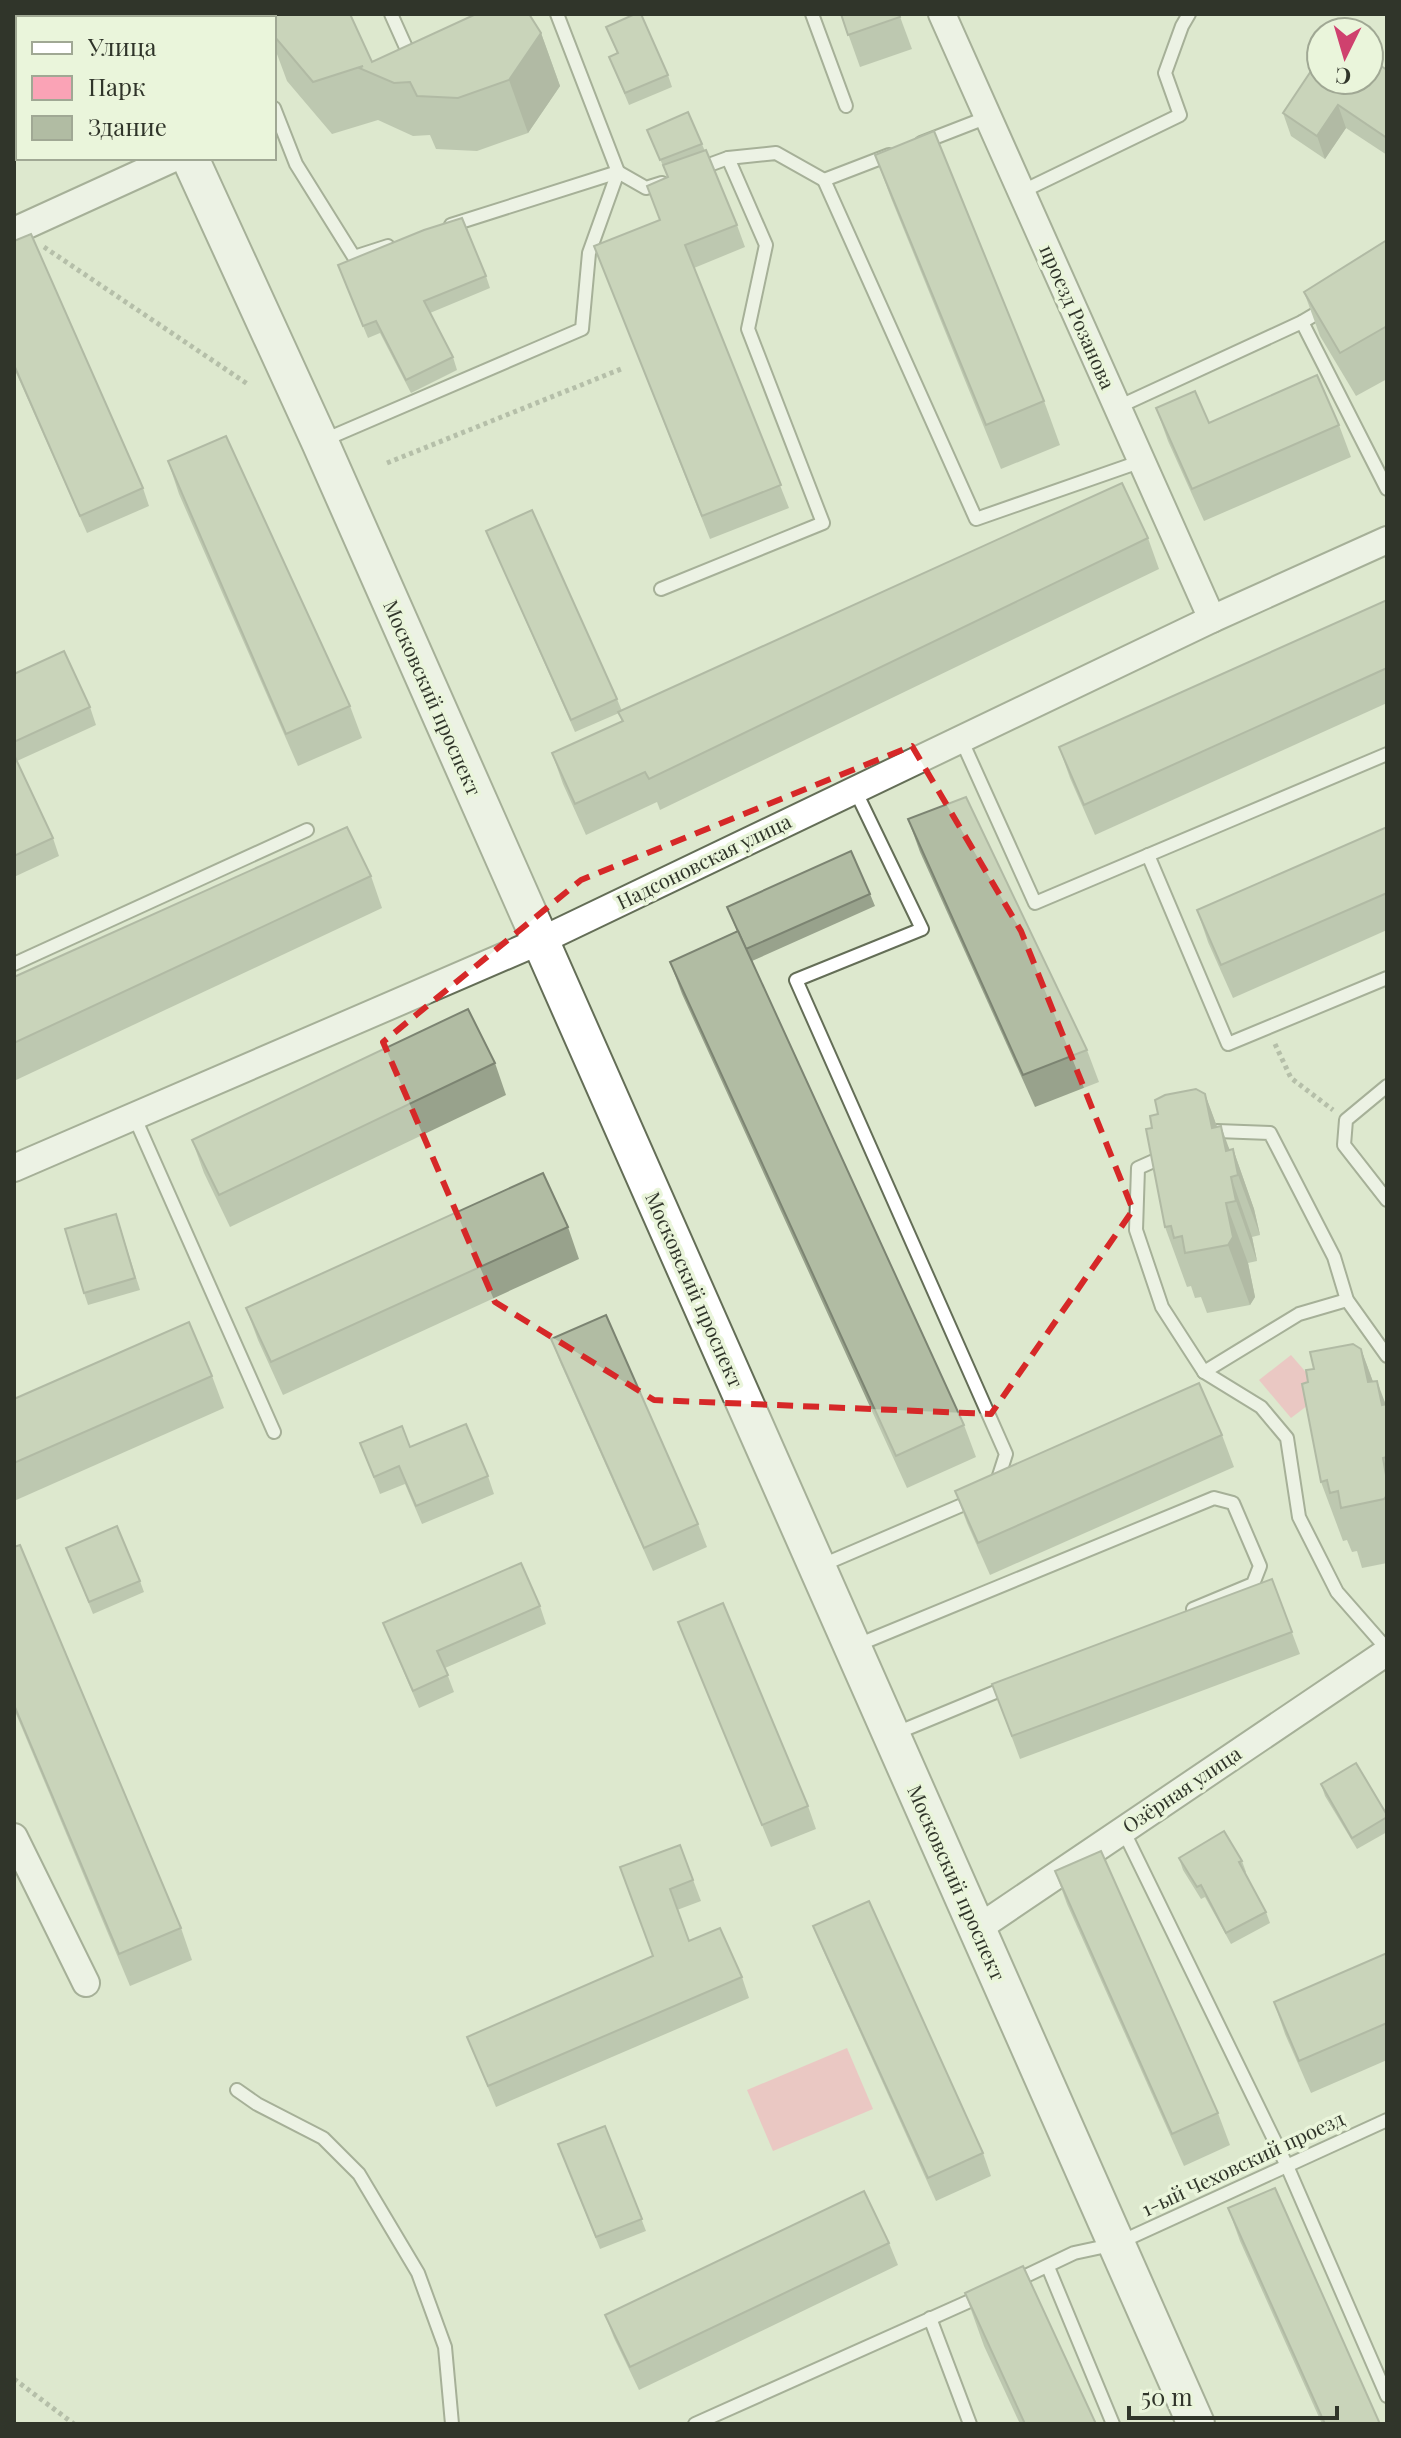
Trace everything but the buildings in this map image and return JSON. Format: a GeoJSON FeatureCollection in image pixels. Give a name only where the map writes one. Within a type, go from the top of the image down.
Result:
{"type":"FeatureCollection","features":[{"type":"Feature","properties":{"kind":"main road","name":"Московский проспект"},"geometry":{"type":"LineString","coordinates":[[191,160],[320,442],[1196,2424]]}},
{"type":"Feature","properties":{"kind":"street","name":"проезд Розанова"},"geometry":{"type":"LineString","coordinates":[[942,14],[1212,619]]}},
{"type":"Feature","properties":{"kind":"street"},"geometry":{"type":"LineString","coordinates":[[14,231],[170,160]]}},
{"type":"Feature","properties":{"kind":"street","name":"Надсоновская улица"},"geometry":{"type":"LineString","coordinates":[[14,1168],[540,941],[1212,619],[1387,540]]}},
{"type":"Feature","properties":{"kind":"street","name":"Озёрная улица"},"geometry":{"type":"LineString","coordinates":[[977,1929],[1387,1651]]}},
{"type":"Feature","properties":{"kind":"street"},"geometry":{"type":"LineString","coordinates":[[14,1837],[86,1983]]}},
{"type":"Feature","properties":{"kind":"lane"},"geometry":{"type":"LineString","coordinates":[[391,14],[408,52],[422,48]]}},
{"type":"Feature","properties":{"kind":"lane"},"geometry":{"type":"LineString","coordinates":[[557,14],[618,172],[646,188],[674,178]]}},
{"type":"Feature","properties":{"kind":"lane"},"geometry":{"type":"LineString","coordinates":[[812,14],[846,106]]}},
{"type":"Feature","properties":{"kind":"lane"},"geometry":{"type":"LineString","coordinates":[[1021,192],[1180,115],[1165,73],[1189,14]]}},
{"type":"Feature","properties":{"kind":"lane"},"geometry":{"type":"LineString","coordinates":[[276,113],[296,164],[354,257],[398,243]]}},
{"type":"Feature","properties":{"kind":"lane"},"geometry":{"type":"LineString","coordinates":[[913,146],[988,117]]}},
{"type":"Feature","properties":{"kind":"lane"},"geometry":{"type":"LineString","coordinates":[[824,180],[898,152]]}},
{"type":"Feature","properties":{"kind":"lane"},"geometry":{"type":"LineString","coordinates":[[687,173],[728,158],[776,153],[824,180],[976,519],[1142,461]]}},
{"type":"Feature","properties":{"kind":"lane"},"geometry":{"type":"LineString","coordinates":[[661,589],[823,523],[748,329],[766,245],[728,158]]}},
{"type":"Feature","properties":{"kind":"lane"},"geometry":{"type":"LineString","coordinates":[[442,228],[618,172]]}},
{"type":"Feature","properties":{"kind":"lane"},"geometry":{"type":"LineString","coordinates":[[320,442],[582,329],[589,253],[618,172]]}},
{"type":"Feature","properties":{"kind":"lane"},"geometry":{"type":"LineString","coordinates":[[1118,407],[1302,322],[1339,301]]}},
{"type":"Feature","properties":{"kind":"lane"},"geometry":{"type":"LineString","coordinates":[[1302,322],[1387,489]]}},
{"type":"Feature","properties":{"kind":"lane"},"geometry":{"type":"LineString","coordinates":[[961,739],[1035,903],[1387,754]]}},
{"type":"Feature","properties":{"kind":"lane"},"geometry":{"type":"LineString","coordinates":[[817,1567],[993,1492],[1006,1454],[796,980],[922,929],[855,790]]}},
{"type":"Feature","properties":{"kind":"lane"},"geometry":{"type":"LineString","coordinates":[[14,964],[307,830]]}},
{"type":"Feature","properties":{"kind":"lane"},"geometry":{"type":"LineString","coordinates":[[1148,855],[1228,1044],[1387,978]]}},
{"type":"Feature","properties":{"kind":"lane"},"geometry":{"type":"LineString","coordinates":[[1387,1086],[1346,1120],[1344,1145],[1387,1200]]}},
{"type":"Feature","properties":{"kind":"lane"},"geometry":{"type":"LineString","coordinates":[[134,1116],[274,1432]]}},
{"type":"Feature","properties":{"kind":"lane"},"geometry":{"type":"LineString","coordinates":[[1204,1137],[1217,1131],[1270,1133],[1334,1257],[1347,1300],[1387,1356]]}},
{"type":"Feature","properties":{"kind":"lane"},"geometry":{"type":"LineString","coordinates":[[1178,1150],[1138,1168],[1136,1230],[1162,1307],[1204,1372],[1261,1407],[1287,1438],[1299,1517],[1337,1592],[1387,1651]]}},
{"type":"Feature","properties":{"kind":"lane"},"geometry":{"type":"LineString","coordinates":[[1204,1372],[1299,1314],[1347,1300]]}},
{"type":"Feature","properties":{"kind":"lane"},"geometry":{"type":"LineString","coordinates":[[852,1647],[1214,1498],[1233,1503],[1260,1566],[1253,1584],[1180,1615]]}},
{"type":"Feature","properties":{"kind":"lane"},"geometry":{"type":"LineString","coordinates":[[891,1735],[1019,1682]]}},
{"type":"Feature","properties":{"kind":"lane"},"geometry":{"type":"LineString","coordinates":[[1123,1830],[1287,2166],[1387,2396]]}},
{"type":"Feature","properties":{"kind":"lane"},"geometry":{"type":"LineString","coordinates":[[237,2090],[257,2104],[323,2138],[359,2174],[418,2273],[445,2347],[452,2424]]}},
{"type":"Feature","properties":{"kind":"lane","name":"1-ый Чеховский проезд"},"geometry":{"type":"LineString","coordinates":[[1004,2286],[1074,2253],[1116,2244],[1387,2120]]}},
{"type":"Feature","properties":{"kind":"lane"},"geometry":{"type":"LineString","coordinates":[[1048,2267],[1113,2424]]}},
{"type":"Feature","properties":{"kind":"lane"},"geometry":{"type":"LineString","coordinates":[[695,2424],[989,2292]]}},
{"type":"Feature","properties":{"kind":"lane"},"geometry":{"type":"LineString","coordinates":[[930,2318],[970,2424]]}},
{"type":"Feature","properties":{"kind":"path"},"geometry":{"type":"LineString","coordinates":[[41,245],[249,385]]}},
{"type":"Feature","properties":{"kind":"path"},"geometry":{"type":"LineString","coordinates":[[387,463],[621,369]]}},
{"type":"Feature","properties":{"kind":"path"},"geometry":{"type":"LineString","coordinates":[[1267,1027],[1291,1078],[1346,1120]]}},
{"type":"Feature","properties":{"kind":"path"},"geometry":{"type":"LineString","coordinates":[[14,2379],[74,2424]]}},
{"type":"Feature","properties":{"kind":"highlighted area"},"geometry":{"type":"Polygon","coordinates":[[[912,746],[1021,931],[1133,1210],[991,1414],[654,1400],[495,1302],[383,1042],[581,880],[912,746]]]}},
{"type":"Feature","properties":{"kind":"green space"},"geometry":{"type":"Polygon","coordinates":[[[1291,1355],[1324,1393],[1291,1418],[1259,1380],[1291,1355]]]}},
{"type":"Feature","properties":{"kind":"green space"},"geometry":{"type":"Polygon","coordinates":[[[847,2048],[873,2109],[773,2151],[747,2090],[847,2048]]]}}]}
